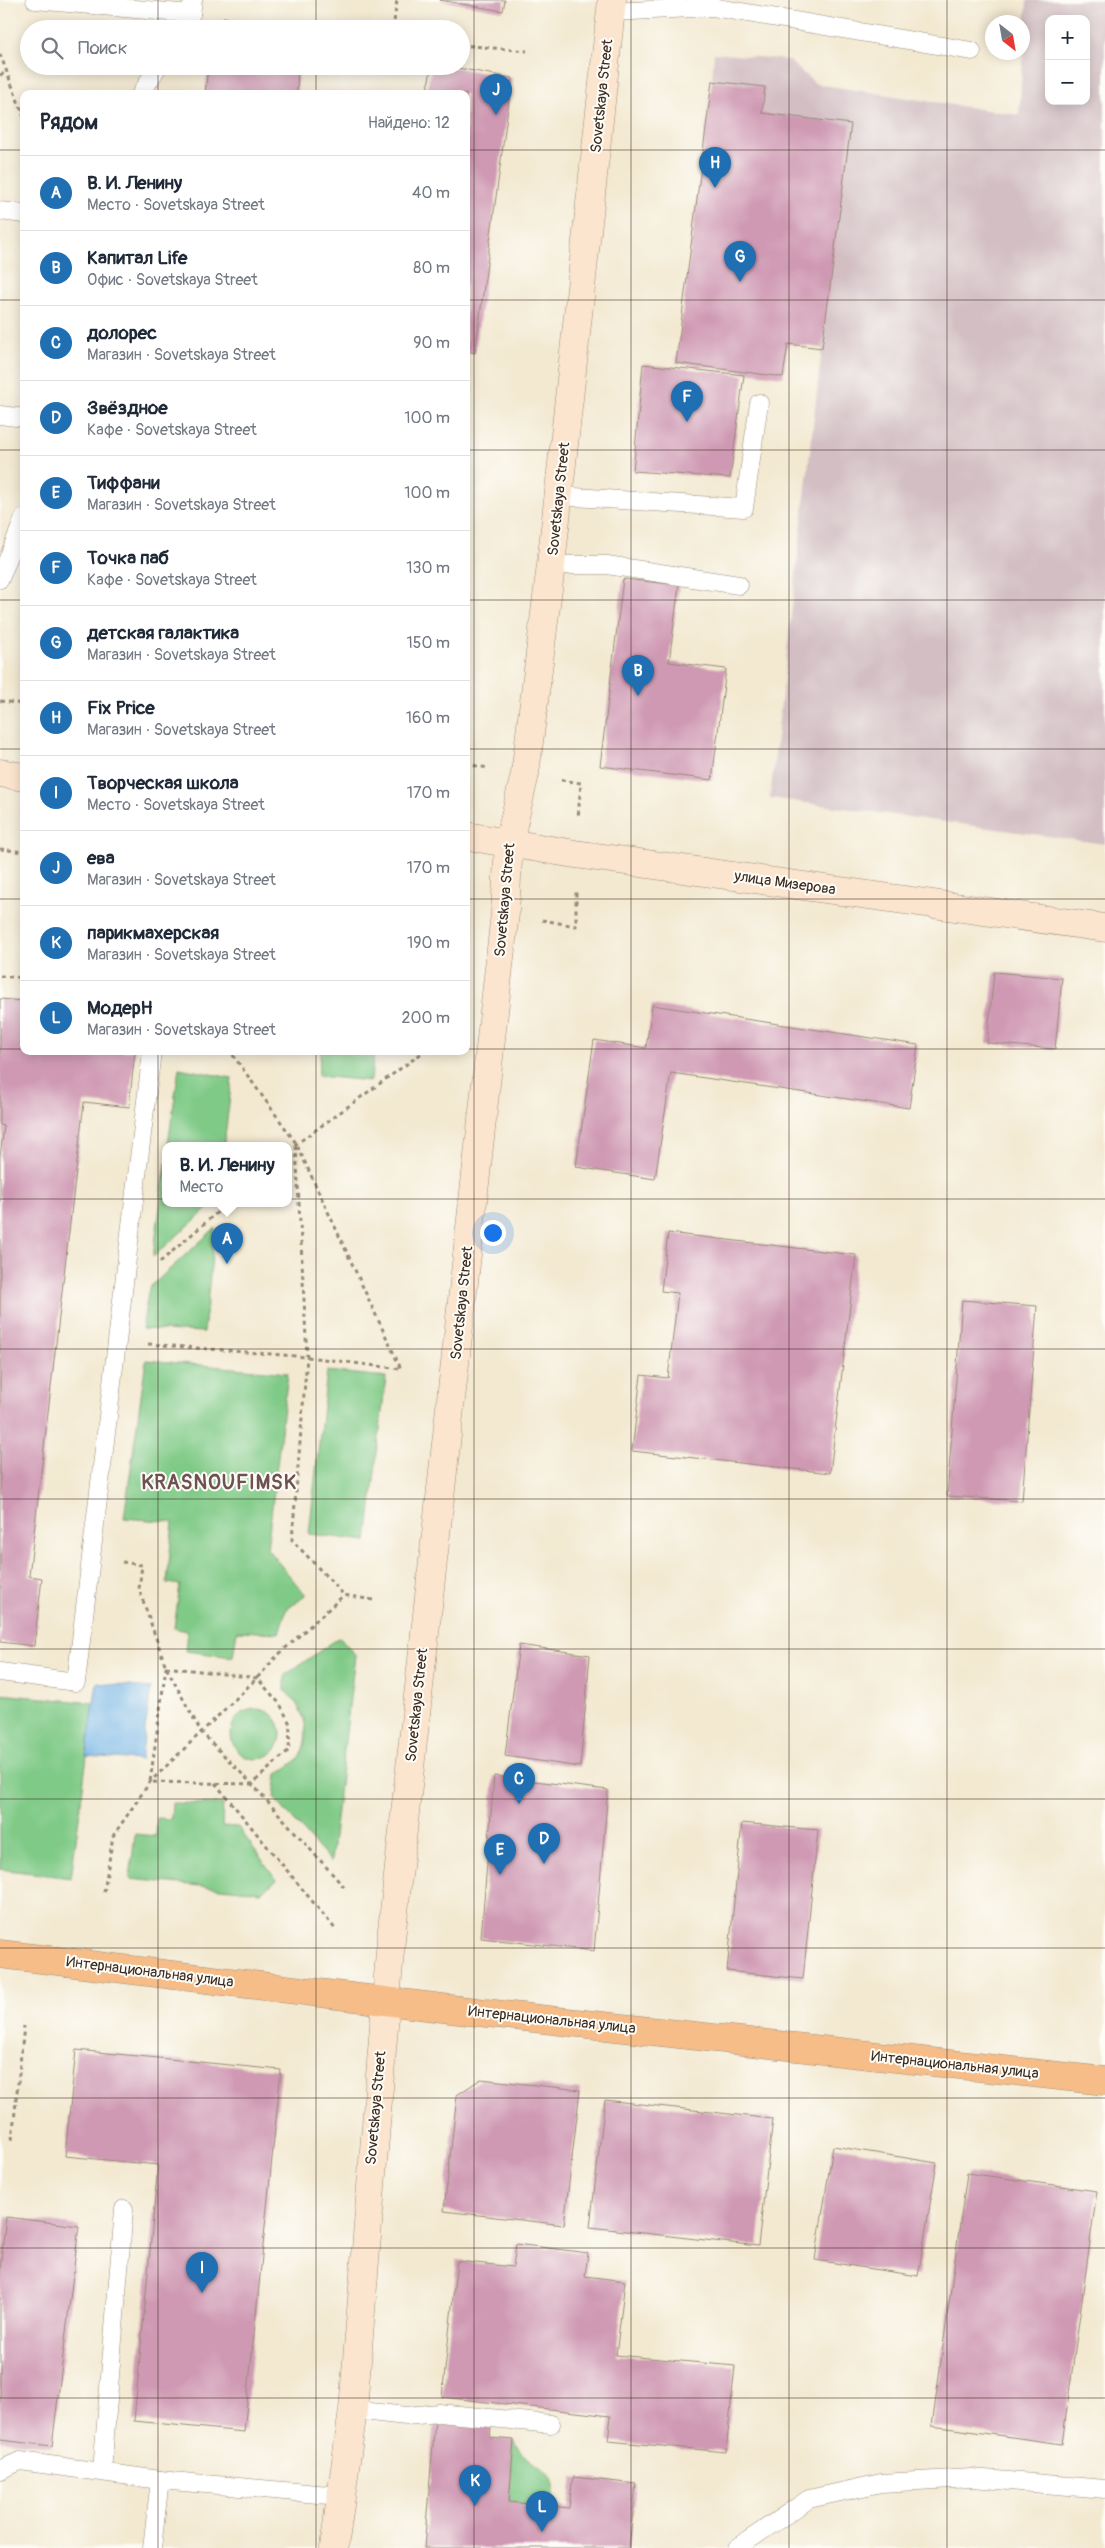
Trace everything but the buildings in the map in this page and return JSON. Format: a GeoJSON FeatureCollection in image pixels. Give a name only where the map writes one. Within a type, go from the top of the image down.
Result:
{"type":"FeatureCollection","features":[{"type":"Feature","properties":{"kind":"main road","name":"Sovetskaya Street"},"geometry":{"type":"LineString","coordinates":[[334,2548],[352,2410],[379,2064],[391,1939],[505,913],[510,842],[525,774],[551,565],[611,6]]}},
{"type":"Feature","properties":{"kind":"main road"},"geometry":{"type":"LineString","coordinates":[[0,773],[20,776]]}},
{"type":"Feature","properties":{"kind":"main road","name":"улица Мизерова"},"geometry":{"type":"LineString","coordinates":[[470,837],[575,854],[1105,928]]}},
{"type":"Feature","properties":{"kind":"main road","name":"Интернациональная улица"},"geometry":{"type":"LineString","coordinates":[[0,1954],[386,2000],[1105,2081]]}},
{"type":"Feature","properties":{"kind":"lane"},"geometry":{"type":"LineString","coordinates":[[35,0],[192,7],[186,20]]}},
{"type":"Feature","properties":{"kind":"lane"},"geometry":{"type":"LineString","coordinates":[[611,6],[712,7],[972,51]]}},
{"type":"Feature","properties":{"kind":"lane"},"geometry":{"type":"LineString","coordinates":[[143,90],[153,75]]}},
{"type":"Feature","properties":{"kind":"lane"},"geometry":{"type":"LineString","coordinates":[[0,210],[20,213]]}},
{"type":"Feature","properties":{"kind":"lane"},"geometry":{"type":"LineString","coordinates":[[559,496],[744,508],[759,403]]}},
{"type":"Feature","properties":{"kind":"lane"},"geometry":{"type":"LineString","coordinates":[[0,415],[20,418]]}},
{"type":"Feature","properties":{"kind":"lane"},"geometry":{"type":"LineString","coordinates":[[0,579],[20,528]]}},
{"type":"Feature","properties":{"kind":"lane"},"geometry":{"type":"LineString","coordinates":[[551,565],[608,565],[739,585]]}},
{"type":"Feature","properties":{"kind":"lane"},"geometry":{"type":"LineString","coordinates":[[0,1672],[76,1682],[152,1055]]}},
{"type":"Feature","properties":{"kind":"lane"},"geometry":{"type":"LineString","coordinates":[[102,2471],[124,2209]]}},
{"type":"Feature","properties":{"kind":"lane"},"geometry":{"type":"LineString","coordinates":[[352,2410],[406,2416],[439,2412],[550,2424]]}},
{"type":"Feature","properties":{"kind":"lane"},"geometry":{"type":"LineString","coordinates":[[0,2470],[20,2461],[160,2480],[340,2496]]}},
{"type":"Feature","properties":{"kind":"lane"},"geometry":{"type":"LineString","coordinates":[[737,2548],[809,2499],[881,2483],[972,2478],[1105,2490]]}},
{"type":"Feature","properties":{"kind":"lane"},"geometry":{"type":"LineString","coordinates":[[152,2548],[160,2480]]}},
{"type":"Feature","properties":{"kind":"path"},"geometry":{"type":"LineString","coordinates":[[394,20],[397,0]]}},
{"type":"Feature","properties":{"kind":"path"},"geometry":{"type":"LineString","coordinates":[[192,7],[263,20]]}},
{"type":"Feature","properties":{"kind":"path"},"geometry":{"type":"LineString","coordinates":[[470,46],[527,52]]}},
{"type":"Feature","properties":{"kind":"path"},"geometry":{"type":"LineString","coordinates":[[0,54],[20,106]]}},
{"type":"Feature","properties":{"kind":"path"},"geometry":{"type":"LineString","coordinates":[[0,75],[7,72]]}},
{"type":"Feature","properties":{"kind":"path"},"geometry":{"type":"LineString","coordinates":[[0,701],[20,704]]}},
{"type":"Feature","properties":{"kind":"path"},"geometry":{"type":"LineString","coordinates":[[0,849],[20,852]]}},
{"type":"Feature","properties":{"kind":"path"},"geometry":{"type":"LineString","coordinates":[[0,976],[20,978]]}},
{"type":"Feature","properties":{"kind":"path"},"geometry":{"type":"LineString","coordinates":[[117,1342],[307,1357],[401,1369],[296,1143],[233,1055]]}},
{"type":"Feature","properties":{"kind":"path"},"geometry":{"type":"LineString","coordinates":[[292,1146],[421,1055]]}},
{"type":"Feature","properties":{"kind":"path"},"geometry":{"type":"LineString","coordinates":[[296,1143],[307,1357],[292,1540],[344,1595],[373,1600]]}},
{"type":"Feature","properties":{"kind":"path"},"geometry":{"type":"LineString","coordinates":[[122,1295],[223,1207]]}},
{"type":"Feature","properties":{"kind":"path"},"geometry":{"type":"LineString","coordinates":[[139,1589],[166,1667],[201,1732],[252,1784],[344,1887]]}},
{"type":"Feature","properties":{"kind":"path"},"geometry":{"type":"LineString","coordinates":[[104,1892],[113,1836],[150,1782],[258,1678],[278,1655],[344,1595]]}},
{"type":"Feature","properties":{"kind":"path"},"geometry":{"type":"LineString","coordinates":[[150,1782],[252,1784],[289,1750],[290,1724],[280,1704],[258,1678],[166,1667]]}},
{"type":"Feature","properties":{"kind":"path"},"geometry":{"type":"LineString","coordinates":[[150,1782],[166,1667]]}},
{"type":"Feature","properties":{"kind":"path"},"geometry":{"type":"LineString","coordinates":[[215,1783],[336,1930]]}},
{"type":"Feature","properties":{"kind":"path"},"geometry":{"type":"LineString","coordinates":[[12,2140],[24,2026]]}},
{"type":"Feature","properties":{"kind":"shaded area"},"geometry":{"type":"Polygon","coordinates":[[[1027,0],[1105,0],[1105,844],[770,798],[822,348],[851,125],[762,113],[765,87],[712,81],[714,53],[788,60],[816,84],[1019,115],[1023,60],[1030,60],[1030,15],[1026,15],[1027,0]]]}},
{"type":"Feature","properties":{"kind":"green space"},"geometry":{"type":"Polygon","coordinates":[[[321,1055],[374,1055],[371,1081],[318,1076],[321,1055]]]}},
{"type":"Feature","properties":{"kind":"green space"},"geometry":{"type":"Polygon","coordinates":[[[179,1068],[232,1078],[224,1142],[168,1142],[179,1068]]]}},
{"type":"Feature","properties":{"kind":"green space"},"geometry":{"type":"Polygon","coordinates":[[[162,1192],[162,1207],[209,1207],[153,1257],[162,1192]]]}},
{"type":"Feature","properties":{"kind":"green space"},"geometry":{"type":"Polygon","coordinates":[[[215,1228],[204,1332],[142,1329],[149,1288],[215,1228]]]}},
{"type":"Feature","properties":{"kind":"green space"},"geometry":{"type":"Polygon","coordinates":[[[146,1360],[288,1373],[267,1549],[306,1595],[286,1610],[279,1633],[237,1631],[233,1657],[185,1651],[187,1631],[174,1628],[180,1585],[167,1583],[173,1522],[124,1518],[146,1360]]]}},
{"type":"Feature","properties":{"kind":"green space"},"geometry":{"type":"Polygon","coordinates":[[[327,1371],[386,1377],[367,1541],[309,1534],[327,1371]]]}},
{"type":"Feature","properties":{"kind":"green space"},"geometry":{"type":"Polygon","coordinates":[[[340,1637],[355,1655],[331,1862],[274,1798],[277,1774],[297,1760],[301,1754],[306,1736],[306,1728],[301,1712],[297,1704],[285,1691],[285,1675],[340,1637]]]}},
{"type":"Feature","properties":{"kind":"green space"},"geometry":{"type":"Polygon","coordinates":[[[0,1694],[94,1703],[71,1878],[0,1869],[0,1694]]]}},
{"type":"Feature","properties":{"kind":"green space"},"geometry":{"type":"Polygon","coordinates":[[[256,1709],[274,1716],[281,1734],[274,1752],[256,1759],[238,1752],[231,1734],[238,1716],[256,1709]]]}},
{"type":"Feature","properties":{"kind":"green space"},"geometry":{"type":"Polygon","coordinates":[[[172,1803],[223,1804],[222,1826],[238,1827],[277,1880],[261,1892],[130,1879],[135,1834],[156,1836],[157,1818],[171,1819],[172,1803]]]}},
{"type":"Feature","properties":{"kind":"green space"},"geometry":{"type":"Polygon","coordinates":[[[514,2440],[521,2453],[542,2468],[551,2479],[553,2507],[509,2502],[514,2440]]]}},
{"type":"Feature","properties":{"kind":"water"},"geometry":{"type":"Polygon","coordinates":[[[97,1683],[151,1688],[141,1760],[86,1756],[97,1683]]]}},
{"type":"Feature","properties":{"kind":"place","name":"ева"},"geometry":{"type":"Point","coordinates":[496,115]}},
{"type":"Feature","properties":{"kind":"place","name":"Fix Price"},"geometry":{"type":"Point","coordinates":[715,188]}},
{"type":"Feature","properties":{"kind":"place","name":"детская галактика"},"geometry":{"type":"Point","coordinates":[740,282]}},
{"type":"Feature","properties":{"kind":"place","name":"Точка паб"},"geometry":{"type":"Point","coordinates":[687,422]}},
{"type":"Feature","properties":{"kind":"place","name":"Капитал Life"},"geometry":{"type":"Point","coordinates":[638,696]}},
{"type":"Feature","properties":{"kind":"place","name":"В. И. Ленину"},"geometry":{"type":"Point","coordinates":[227,1264]}},
{"type":"Feature","properties":{"kind":"place","name":"долорес"},"geometry":{"type":"Point","coordinates":[519,1804]}},
{"type":"Feature","properties":{"kind":"place","name":"Звёздное"},"geometry":{"type":"Point","coordinates":[544,1864]}},
{"type":"Feature","properties":{"kind":"place","name":"Тиффани"},"geometry":{"type":"Point","coordinates":[500,1875]}},
{"type":"Feature","properties":{"kind":"place","name":"Творческая школа"},"geometry":{"type":"Point","coordinates":[202,2293]}},
{"type":"Feature","properties":{"kind":"place","name":"парикмахерская"},"geometry":{"type":"Point","coordinates":[475,2506]}},
{"type":"Feature","properties":{"kind":"place","name":"МодерН"},"geometry":{"type":"Point","coordinates":[542,2532]}},
{"type":"Feature","properties":{"kind":"district","name":"KRASNOUFIMSK"},"geometry":{"type":"Point","coordinates":[219,1482]}}]}
